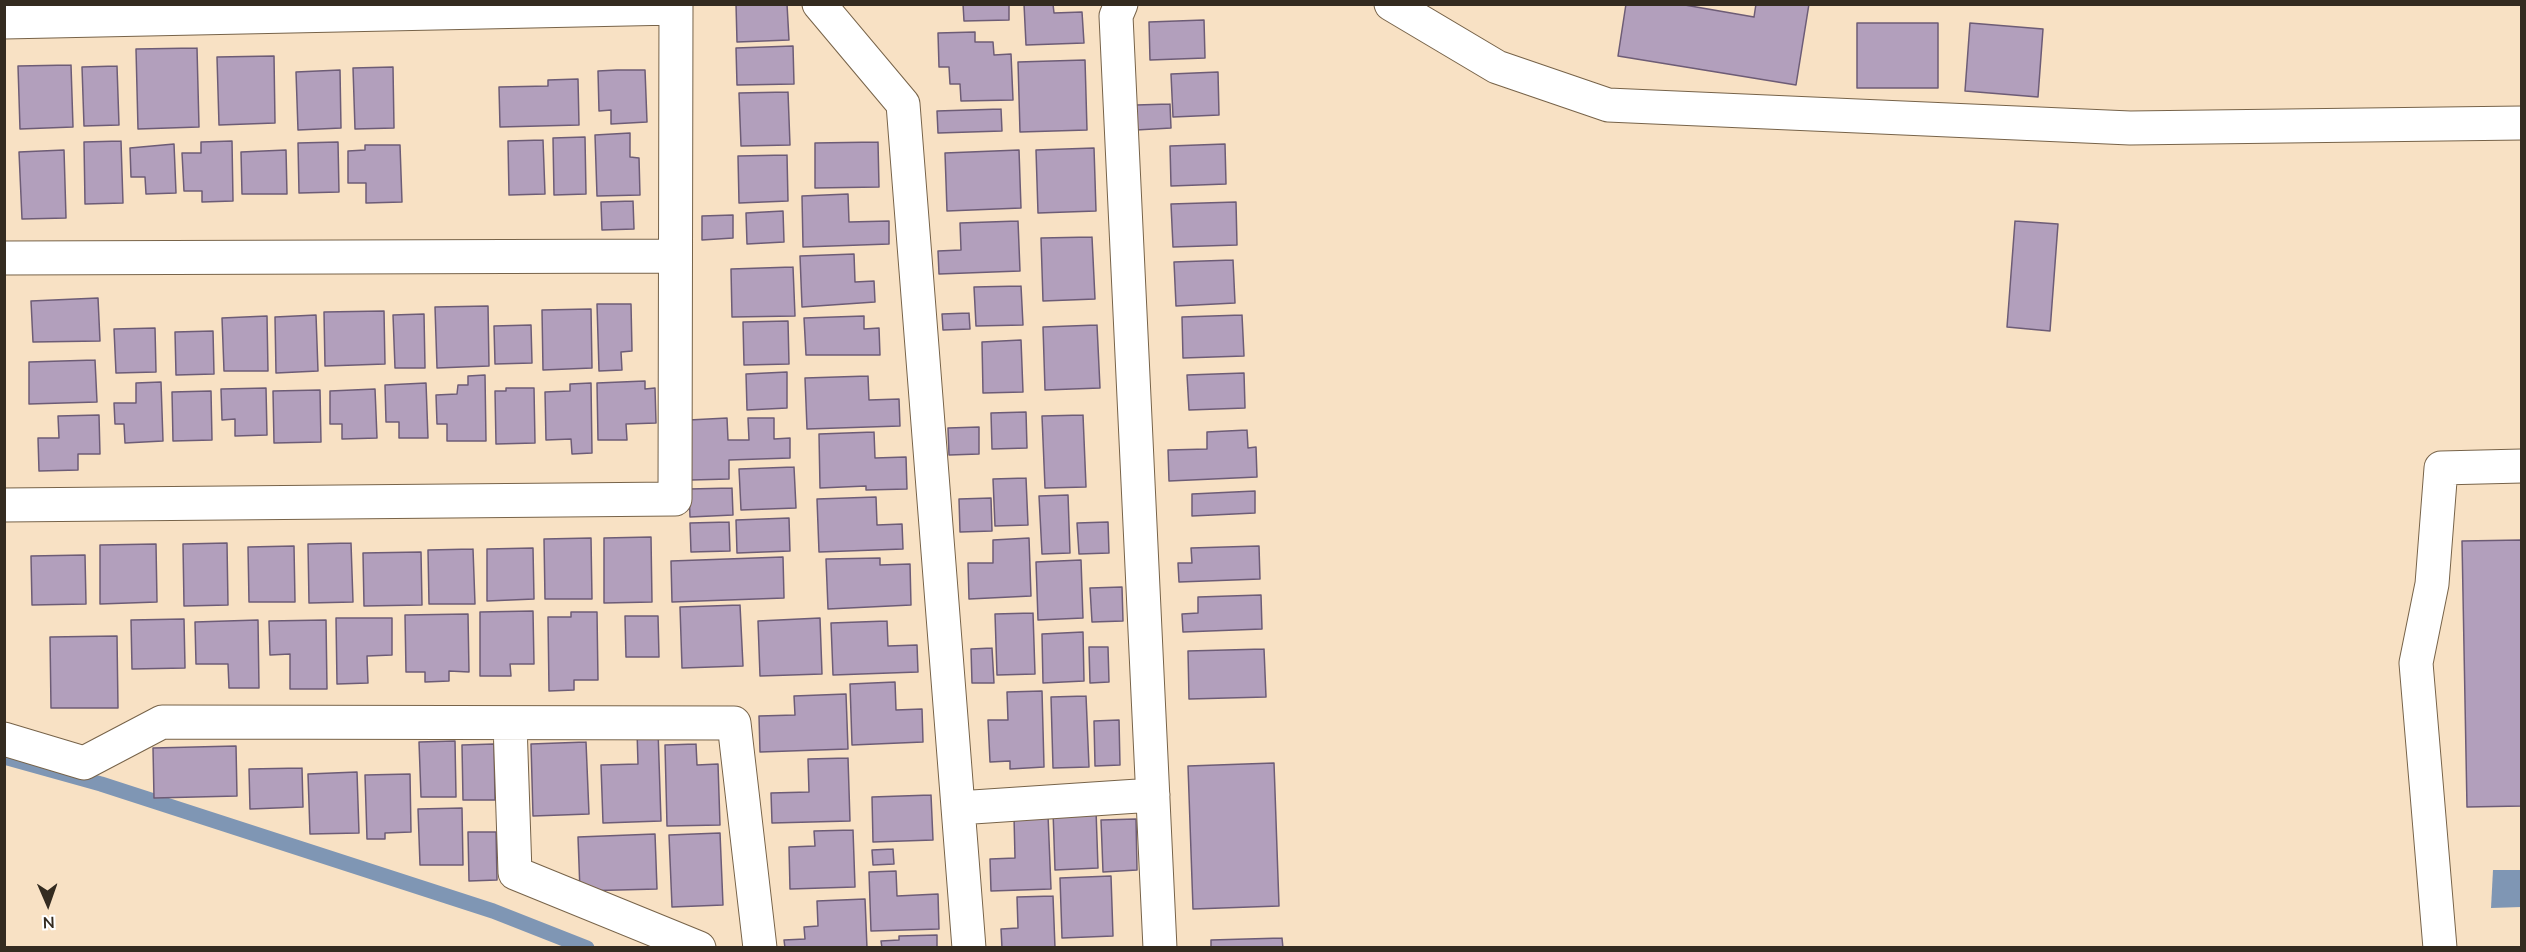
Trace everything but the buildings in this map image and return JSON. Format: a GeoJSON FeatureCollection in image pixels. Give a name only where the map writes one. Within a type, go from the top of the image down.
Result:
{"type":"FeatureCollection","features":[{"type":"Feature","properties":{"kind":"street"},"geometry":{"type":"LineString","coordinates":[[819,4],[903,104],[969,948]]}},
{"type":"Feature","properties":{"kind":"street"},"geometry":{"type":"LineString","coordinates":[[1121,4],[1116,16],[1160,948]]}},
{"type":"Feature","properties":{"kind":"street"},"geometry":{"type":"LineString","coordinates":[[1391,4],[1497,67],[1608,105],[2130,128],[2522,123]]}},
{"type":"Feature","properties":{"kind":"street"},"geometry":{"type":"LineString","coordinates":[[4,22],[462,8],[676,6],[675,499],[4,505]]}},
{"type":"Feature","properties":{"kind":"street"},"geometry":{"type":"LineString","coordinates":[[4,258],[675,256]]}},
{"type":"Feature","properties":{"kind":"street"},"geometry":{"type":"LineString","coordinates":[[2440,948],[2416,663],[2432,584],[2441,468],[2522,466]]}},
{"type":"Feature","properties":{"kind":"street"},"geometry":{"type":"LineString","coordinates":[[4,739],[84,763],[162,722],[734,723],[760,948]]}},
{"type":"Feature","properties":{"kind":"street"},"geometry":{"type":"LineString","coordinates":[[510,723],[515,873],[699,948]]}},
{"type":"Feature","properties":{"kind":"street"},"geometry":{"type":"LineString","coordinates":[[958,808],[1153,795]]}},
{"type":"Feature","properties":{"kind":"water"},"geometry":{"type":"Polygon","coordinates":[[[2493,870],[2521,870],[2521,907],[2491,908],[2493,870]]]}},
{"type":"Feature","properties":{"kind":"waterway"},"geometry":{"type":"LineString","coordinates":[[4,757],[101,784],[493,911],[587,948]]}}]}
